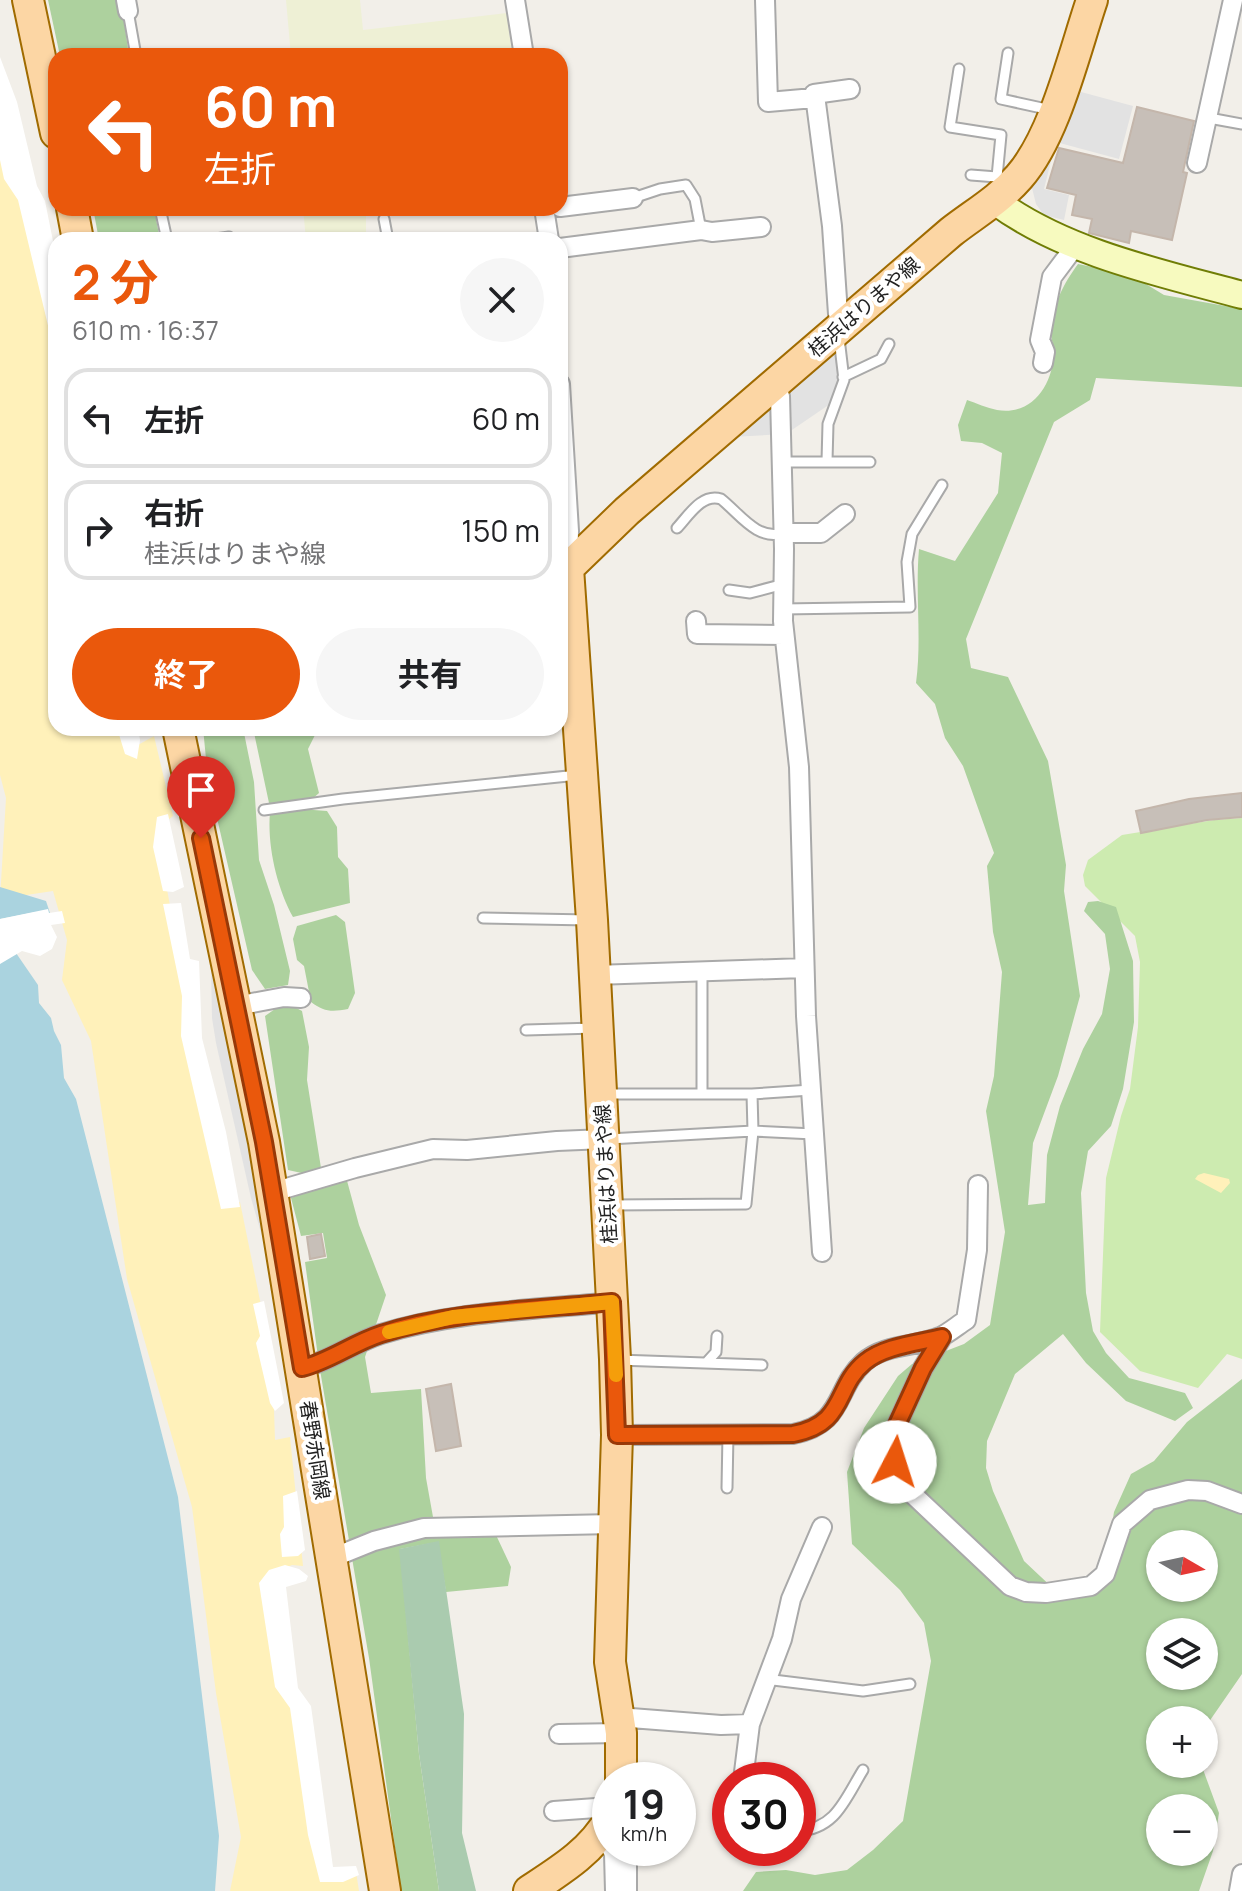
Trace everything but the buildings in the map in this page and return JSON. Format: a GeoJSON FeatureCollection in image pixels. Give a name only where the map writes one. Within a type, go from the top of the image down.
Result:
{"type":"FeatureCollection","features":[{"type":"Feature","properties":{"kind":"main road"},"geometry":{"type":"LineString","coordinates":[[28,0],[48,95]]}},
{"type":"Feature","properties":{"kind":"main road","name":"桂浜はりまや線"},"geometry":{"type":"LineString","coordinates":[[568,566],[627,511],[951,232],[995,201],[1008,169],[1036,154],[1092,0]]}},
{"type":"Feature","properties":{"kind":"main road","name":"桂浜はりまや線"},"geometry":{"type":"LineString","coordinates":[[568,618],[592,920],[605,1139],[617,1435],[610,1662],[620,1725],[621,1762]]}},
{"type":"Feature","properties":{"kind":"main road","name":"春野赤岡線"},"geometry":{"type":"LineString","coordinates":[[180,736],[273,1192],[385,1891]]}},
{"type":"Feature","properties":{"kind":"main road"},"geometry":{"type":"LineString","coordinates":[[529,1891],[592,1848]]}},
{"type":"Feature","properties":{"kind":"street"},"geometry":{"type":"LineString","coordinates":[[515,0],[523,48]]}},
{"type":"Feature","properties":{"kind":"street"},"geometry":{"type":"LineString","coordinates":[[765,0],[768,102],[814,98]]}},
{"type":"Feature","properties":{"kind":"street"},"geometry":{"type":"LineString","coordinates":[[1197,163],[1233,0]]}},
{"type":"Feature","properties":{"kind":"street"},"geometry":{"type":"LineString","coordinates":[[840,327],[832,227],[814,94],[850,89]]}},
{"type":"Feature","properties":{"kind":"street"},"geometry":{"type":"LineString","coordinates":[[568,206],[633,198]]}},
{"type":"Feature","properties":{"kind":"street"},"geometry":{"type":"LineString","coordinates":[[995,201],[1029,224],[1076,245],[1242,295]]}},
{"type":"Feature","properties":{"kind":"street"},"geometry":{"type":"LineString","coordinates":[[568,247],[701,230],[712,232],[761,227]]}},
{"type":"Feature","properties":{"kind":"street"},"geometry":{"type":"LineString","coordinates":[[1043,363],[1045,352],[1040,340],[1052,277],[1076,245]]}},
{"type":"Feature","properties":{"kind":"street"},"geometry":{"type":"LineString","coordinates":[[774,385],[780,396],[784,635],[799,767],[804,968],[822,1252]]}},
{"type":"Feature","properties":{"kind":"street"},"geometry":{"type":"LineString","coordinates":[[783,533],[821,533],[845,514]]}},
{"type":"Feature","properties":{"kind":"street"},"geometry":{"type":"LineString","coordinates":[[696,621],[697,634],[784,635]]}},
{"type":"Feature","properties":{"kind":"street"},"geometry":{"type":"LineString","coordinates":[[595,975],[804,968]]}},
{"type":"Feature","properties":{"kind":"street"},"geometry":{"type":"LineString","coordinates":[[236,1006],[284,997],[301,998]]}},
{"type":"Feature","properties":{"kind":"street"},"geometry":{"type":"LineString","coordinates":[[273,1192],[433,1149],[467,1150],[605,1139]]}},
{"type":"Feature","properties":{"kind":"street"},"geometry":{"type":"LineString","coordinates":[[617,1435],[793,1434],[810,1431],[837,1407],[865,1361],[879,1353],[942,1337],[966,1320],[977,1250],[978,1185]]}},
{"type":"Feature","properties":{"kind":"street"},"geometry":{"type":"LineString","coordinates":[[302,1368],[319,1364],[350,1346],[382,1334],[453,1317],[612,1302]]}},
{"type":"Feature","properties":{"kind":"street"},"geometry":{"type":"LineString","coordinates":[[942,1337],[923,1368],[895,1429],[895,1462],[905,1487],[1010,1586],[1026,1592],[1046,1593],[1091,1586],[1105,1574],[1122,1524],[1150,1500],[1188,1490],[1207,1491],[1242,1504]]}},
{"type":"Feature","properties":{"kind":"street"},"geometry":{"type":"LineString","coordinates":[[332,1558],[374,1541],[424,1528],[613,1524]]}},
{"type":"Feature","properties":{"kind":"street"},"geometry":{"type":"LineString","coordinates":[[745,1762],[750,1724],[782,1639],[791,1599],[822,1527]]}},
{"type":"Feature","properties":{"kind":"street"},"geometry":{"type":"LineString","coordinates":[[559,1734],[620,1725],[750,1724]]}},
{"type":"Feature","properties":{"kind":"street"},"geometry":{"type":"LineString","coordinates":[[554,1811],[592,1808]]}},
{"type":"Feature","properties":{"kind":"street"},"geometry":{"type":"LineString","coordinates":[[614,1866],[615,1891]]}},
{"type":"Feature","properties":{"kind":"street"},"geometry":{"type":"LineString","coordinates":[[620,1866],[627,1891]]}},
{"type":"Feature","properties":{"kind":"street"},"geometry":{"type":"LineString","coordinates":[[1239,1891],[1242,1874]]}},
{"type":"Feature","properties":{"kind":"lane"},"geometry":{"type":"LineString","coordinates":[[127,5],[135,48]]}},
{"type":"Feature","properties":{"kind":"lane"},"geometry":{"type":"LineString","coordinates":[[1008,53],[1001,99],[1054,110]]}},
{"type":"Feature","properties":{"kind":"lane"},"geometry":{"type":"LineString","coordinates":[[959,69],[950,127],[1001,135],[1008,169],[997,177],[971,175]]}},
{"type":"Feature","properties":{"kind":"lane"},"geometry":{"type":"LineString","coordinates":[[1209,118],[1242,124]]}},
{"type":"Feature","properties":{"kind":"lane"},"geometry":{"type":"LineString","coordinates":[[633,198],[686,185],[695,199],[701,230]]}},
{"type":"Feature","properties":{"kind":"lane"},"geometry":{"type":"LineString","coordinates":[[384,219],[386,232]]}},
{"type":"Feature","properties":{"kind":"lane"},"geometry":{"type":"LineString","coordinates":[[827,461],[828,424],[843,377],[840,327]]}},
{"type":"Feature","properties":{"kind":"lane"},"geometry":{"type":"LineString","coordinates":[[843,377],[881,359],[889,344]]}},
{"type":"Feature","properties":{"kind":"lane"},"geometry":{"type":"LineString","coordinates":[[783,462],[870,462]]}},
{"type":"Feature","properties":{"kind":"lane"},"geometry":{"type":"LineString","coordinates":[[783,609],[910,607],[907,562],[912,534],[942,485]]}},
{"type":"Feature","properties":{"kind":"lane"},"geometry":{"type":"LineString","coordinates":[[677,528],[704,499],[713,497],[721,499],[760,533],[768,536],[783,533]]}},
{"type":"Feature","properties":{"kind":"lane"},"geometry":{"type":"LineString","coordinates":[[729,590],[750,593],[784,584]]}},
{"type":"Feature","properties":{"kind":"lane"},"geometry":{"type":"LineString","coordinates":[[264,810],[581,775]]}},
{"type":"Feature","properties":{"kind":"lane"},"geometry":{"type":"LineString","coordinates":[[483,918],[592,920]]}},
{"type":"Feature","properties":{"kind":"lane"},"geometry":{"type":"LineString","coordinates":[[702,972],[702,1092]]}},
{"type":"Feature","properties":{"kind":"lane"},"geometry":{"type":"LineString","coordinates":[[526,1030],[598,1028]]}},
{"type":"Feature","properties":{"kind":"lane"},"geometry":{"type":"LineString","coordinates":[[602,1094],[752,1094],[811,1090]]}},
{"type":"Feature","properties":{"kind":"lane"},"geometry":{"type":"LineString","coordinates":[[608,1205],[746,1204],[753,1131],[752,1094]]}},
{"type":"Feature","properties":{"kind":"lane"},"geometry":{"type":"LineString","coordinates":[[605,1139],[753,1131],[814,1134]]}},
{"type":"Feature","properties":{"kind":"lane"},"geometry":{"type":"LineString","coordinates":[[706,1363],[716,1352],[717,1336]]}},
{"type":"Feature","properties":{"kind":"lane"},"geometry":{"type":"LineString","coordinates":[[615,1359],[762,1365]]}},
{"type":"Feature","properties":{"kind":"lane"},"geometry":{"type":"LineString","coordinates":[[727,1488],[728,1434]]}},
{"type":"Feature","properties":{"kind":"lane"},"geometry":{"type":"LineString","coordinates":[[765,1679],[863,1691],[910,1684]]}},
{"type":"Feature","properties":{"kind":"lane"},"geometry":{"type":"LineString","coordinates":[[816,1828],[829,1822],[863,1770]]}},
{"type":"Feature","properties":{"kind":"green space"},"geometry":{"type":"Polygon","coordinates":[[[48,0],[121,0],[128,48],[58,48],[48,0]]]}},
{"type":"Feature","properties":{"kind":"green space"},"geometry":{"type":"Polygon","coordinates":[[[286,0],[360,0],[363,30],[507,13],[511,48],[290,48],[286,0]]]}},
{"type":"Feature","properties":{"kind":"green space"},"geometry":{"type":"Polygon","coordinates":[[[94,216],[156,216],[158,232],[98,232],[94,216]]]}},
{"type":"Feature","properties":{"kind":"green space"},"geometry":{"type":"Polygon","coordinates":[[[304,216],[366,216],[366,232],[305,232],[304,216]]]}},
{"type":"Feature","properties":{"kind":"green space"},"geometry":{"type":"Polygon","coordinates":[[[1078,264],[1131,275],[1164,295],[1242,309],[1242,387],[1096,378],[1090,400],[1054,422],[966,639],[971,668],[1008,677],[1048,761],[1066,865],[1064,891],[1080,996],[1058,1076],[1033,1143],[1028,1205],[1045,1203],[1047,1155],[1060,1106],[1083,1049],[1102,1014],[1110,969],[1105,934],[1084,911],[1088,902],[1098,901],[1116,907],[1133,961],[1134,1022],[1123,1089],[1111,1126],[1088,1151],[1081,1193],[1086,1293],[1093,1331],[1106,1353],[1129,1378],[1185,1393],[1193,1408],[1175,1421],[1126,1401],[1086,1363],[1063,1334],[1015,1374],[987,1441],[986,1468],[1024,1561],[1057,1592],[1093,1589],[1108,1549],[1114,1512],[1131,1474],[1154,1461],[1187,1422],[1242,1379],[1242,1674],[1218,1709],[1218,1706],[1146,1706],[1146,1778],[1206,1778],[1212,1794],[1146,1794],[1146,1866],[1208,1866],[1199,1891],[743,1891],[756,1872],[786,1870],[815,1875],[847,1870],[903,1821],[931,1661],[924,1623],[900,1590],[852,1544],[847,1472],[864,1428],[898,1376],[912,1364],[964,1344],[990,1325],[1005,1232],[986,1111],[994,1076],[1002,972],[993,932],[987,866],[994,853],[963,766],[945,738],[935,704],[916,683],[919,549],[955,561],[998,493],[1002,453],[982,443],[961,441],[958,425],[967,400],[1010,411],[1031,403],[1039,395],[1053,364],[1051,324],[1059,297],[1078,264]]]}},
{"type":"Feature","properties":{"kind":"green space"},"geometry":{"type":"Polygon","coordinates":[[[204,736],[245,736],[254,782],[259,860],[290,971],[288,985],[265,989],[252,970],[208,779],[204,736]]]}},
{"type":"Feature","properties":{"kind":"green space"},"geometry":{"type":"Polygon","coordinates":[[[255,736],[314,736],[308,749],[319,793],[310,801],[269,803],[255,736]]]}},
{"type":"Feature","properties":{"kind":"green space"},"geometry":{"type":"Polygon","coordinates":[[[300,809],[327,811],[337,827],[338,857],[348,869],[350,903],[293,917],[274,866],[270,812],[300,809]]]}},
{"type":"Feature","properties":{"kind":"green space"},"geometry":{"type":"Polygon","coordinates":[[[1242,818],[1242,1359],[1227,1354],[1198,1388],[1140,1371],[1100,1332],[1106,1178],[1130,1089],[1138,1027],[1140,962],[1135,936],[1085,886],[1083,875],[1088,860],[1122,835],[1242,818]]]}},
{"type":"Feature","properties":{"kind":"green space"},"geometry":{"type":"Polygon","coordinates":[[[336,915],[345,922],[355,993],[348,1009],[333,1011],[311,1002],[304,966],[297,960],[293,939],[297,926],[336,915]]]}},
{"type":"Feature","properties":{"kind":"green space"},"geometry":{"type":"Polygon","coordinates":[[[285,1002],[302,1011],[309,1047],[307,1080],[321,1168],[306,1174],[288,1170],[265,1016],[285,1002]]]}},
{"type":"Feature","properties":{"kind":"green space"},"geometry":{"type":"Polygon","coordinates":[[[346,1177],[359,1225],[386,1295],[365,1357],[371,1393],[421,1389],[426,1478],[433,1517],[488,1518],[511,1567],[508,1586],[446,1592],[438,1542],[400,1549],[419,1754],[439,1891],[401,1891],[369,1658],[319,1364],[305,1262],[327,1258],[323,1233],[301,1236],[291,1198],[346,1177]]]}},
{"type":"Feature","properties":{"kind":"green space"},"geometry":{"type":"Polygon","coordinates":[[[439,1541],[464,1714],[462,1833],[476,1891],[439,1891],[419,1754],[399,1549],[439,1541]]]}},
{"type":"Feature","properties":{"kind":"sand"},"geometry":{"type":"Polygon","coordinates":[[[0,146],[20,198],[48,301],[48,736],[133,736],[138,745],[154,736],[173,816],[162,825],[166,884],[226,1207],[240,1202],[280,1399],[274,1410],[275,1440],[290,1437],[303,1566],[292,1565],[275,1573],[291,1705],[323,1874],[356,1872],[359,1891],[230,1891],[241,1837],[216,1693],[192,1507],[127,1279],[91,1041],[62,980],[67,940],[53,891],[0,899],[6,798],[0,775],[0,146]]]}},
{"type":"Feature","properties":{"kind":"sand"},"geometry":{"type":"Polygon","coordinates":[[[1204,1173],[1229,1179],[1230,1183],[1221,1193],[1195,1179],[1204,1173]]]}},
{"type":"Feature","properties":{"kind":"shaded area"},"geometry":{"type":"Polygon","coordinates":[[[1070,89],[1133,106],[1119,159],[1056,142],[1070,89]]]}},
{"type":"Feature","properties":{"kind":"shaded area"},"geometry":{"type":"Polygon","coordinates":[[[1053,153],[1044,189],[1069,195],[1064,220],[1044,215],[1036,204],[1032,188],[1035,175],[1053,153]]]}},
{"type":"Feature","properties":{"kind":"shaded area"},"geometry":{"type":"Polygon","coordinates":[[[836,342],[840,382],[830,404],[786,434],[731,437],[836,342]]]}},
{"type":"Feature","properties":{"kind":"shaded area"},"geometry":{"type":"Polygon","coordinates":[[[213,963],[274,1249],[266,1250],[251,1198],[216,1043],[212,1018],[213,963]]]}},
{"type":"Feature","properties":{"kind":"water"},"geometry":{"type":"Polygon","coordinates":[[[0,887],[46,901],[50,913],[36,912],[0,919],[0,887]]]}},
{"type":"Feature","properties":{"kind":"water"},"geometry":{"type":"Polygon","coordinates":[[[3,940],[38,985],[39,1003],[51,1018],[61,1045],[64,1078],[76,1099],[178,1497],[219,1836],[215,1891],[0,1891],[0,941],[3,940]]]}},
{"type":"Feature","properties":{"kind":"pier"},"geometry":{"type":"Polygon","coordinates":[[[0,57],[17,102],[51,232],[48,232],[48,326],[18,200],[4,179],[0,160],[0,57]]]}},
{"type":"Feature","properties":{"kind":"pier"},"geometry":{"type":"Polygon","coordinates":[[[119,736],[139,736],[137,759],[125,754],[119,736]]]}},
{"type":"Feature","properties":{"kind":"pier"},"geometry":{"type":"Polygon","coordinates":[[[168,814],[184,887],[173,892],[163,891],[153,847],[157,817],[168,814]]]}},
{"type":"Feature","properties":{"kind":"pier"},"geometry":{"type":"Polygon","coordinates":[[[181,903],[190,959],[199,961],[202,1038],[226,1132],[240,1207],[221,1209],[181,1036],[182,996],[163,904],[181,903]]]}},
{"type":"Feature","properties":{"kind":"pier"},"geometry":{"type":"Polygon","coordinates":[[[48,909],[49,913],[62,911],[65,923],[51,925],[57,937],[52,949],[40,956],[22,951],[0,964],[0,919],[48,909]]]}},
{"type":"Feature","properties":{"kind":"pier"},"geometry":{"type":"Polygon","coordinates":[[[264,1301],[284,1403],[275,1411],[270,1403],[256,1343],[260,1336],[253,1304],[264,1301]]]}},
{"type":"Feature","properties":{"kind":"pier"},"geometry":{"type":"Polygon","coordinates":[[[297,1491],[305,1550],[298,1556],[282,1557],[283,1496],[297,1491]]]}},
{"type":"Feature","properties":{"kind":"pier"},"geometry":{"type":"Polygon","coordinates":[[[285,1565],[299,1569],[308,1576],[306,1581],[286,1587],[298,1688],[311,1706],[333,1867],[356,1866],[359,1875],[343,1882],[320,1882],[308,1835],[290,1708],[275,1687],[259,1583],[269,1570],[285,1565]]]}},
{"type":"Feature","properties":{"kind":"slow traffic"},"geometry":{"type":"LineString","coordinates":[[389,1332],[453,1317],[612,1302],[616,1375]]}},
{"type":"Feature","properties":{"kind":"route"},"geometry":{"type":"LineString","coordinates":[[201,838],[264,1142],[302,1368],[319,1364],[350,1346],[382,1334],[453,1317],[612,1302],[617,1435],[793,1434],[810,1431],[826,1419],[837,1407],[865,1361],[879,1353],[942,1337],[923,1368],[895,1429],[895,1462]]}}]}
